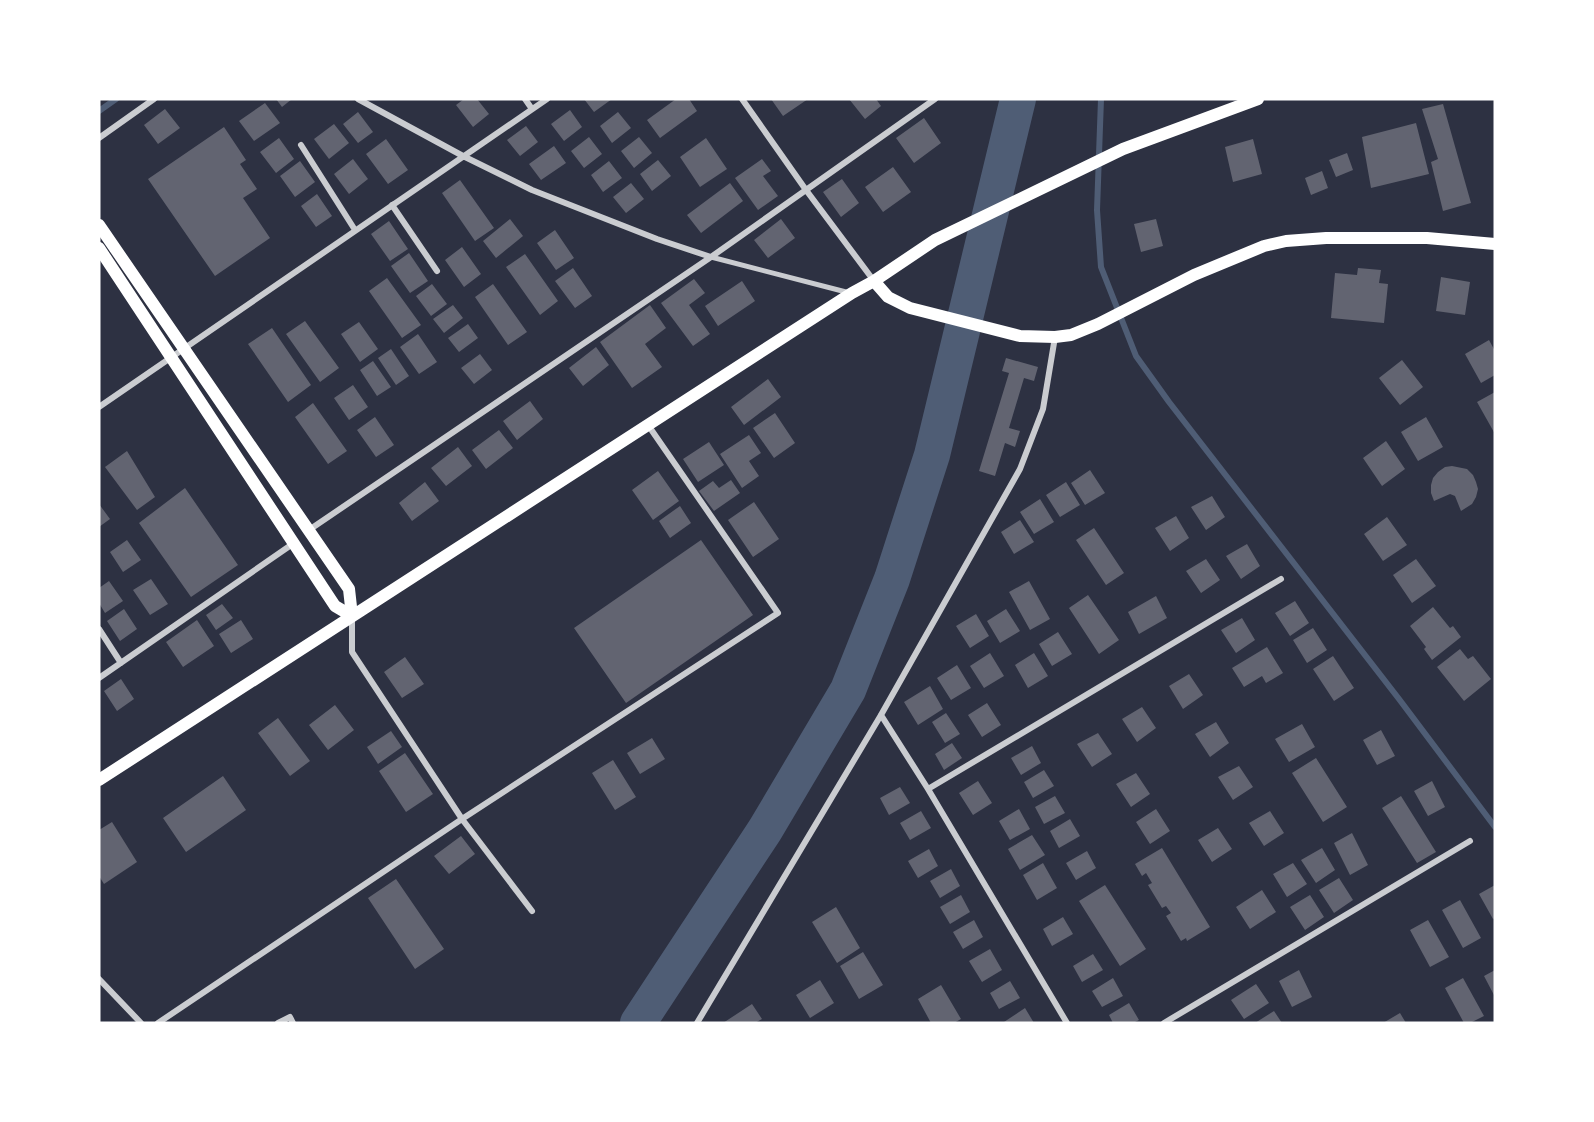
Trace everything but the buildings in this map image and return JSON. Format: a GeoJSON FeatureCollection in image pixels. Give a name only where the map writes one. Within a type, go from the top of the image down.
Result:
{"type":"FeatureCollection","features":[{"type":"Feature","properties":{"kind":"main road"},"geometry":{"type":"LineString","coordinates":[[99,780],[935,240],[1123,149],[1258,99]]}},
{"type":"Feature","properties":{"kind":"main road"},"geometry":{"type":"LineString","coordinates":[[99,225],[349,589],[352,616]]}},
{"type":"Feature","properties":{"kind":"main road"},"geometry":{"type":"LineString","coordinates":[[874,281],[888,297],[910,308],[1020,336],[1055,337],[1071,335],[1098,324],[1194,275],[1264,246],[1286,241],[1326,238],[1427,238],[1495,244]]}},
{"type":"Feature","properties":{"kind":"main road"},"geometry":{"type":"LineString","coordinates":[[99,248],[335,606],[352,616]]}},
{"type":"Feature","properties":{"kind":"street"},"geometry":{"type":"LineString","coordinates":[[99,138],[154,99]]}},
{"type":"Feature","properties":{"kind":"street"},"geometry":{"type":"LineString","coordinates":[[358,99],[532,190],[657,239],[711,256],[852,293]]}},
{"type":"Feature","properties":{"kind":"street"},"geometry":{"type":"LineString","coordinates":[[525,99],[532,109]]}},
{"type":"Feature","properties":{"kind":"street"},"geometry":{"type":"LineString","coordinates":[[99,406],[547,99]]}},
{"type":"Feature","properties":{"kind":"street"},"geometry":{"type":"LineString","coordinates":[[742,99],[874,281]]}},
{"type":"Feature","properties":{"kind":"street"},"geometry":{"type":"LineString","coordinates":[[309,530],[807,190],[935,99]]}},
{"type":"Feature","properties":{"kind":"street"},"geometry":{"type":"LineString","coordinates":[[301,145],[356,230]]}},
{"type":"Feature","properties":{"kind":"street"},"geometry":{"type":"LineString","coordinates":[[392,205],[437,271]]}},
{"type":"Feature","properties":{"kind":"street"},"geometry":{"type":"LineString","coordinates":[[698,1023],[881,715],[1020,469],[1043,409],[1055,337]]}},
{"type":"Feature","properties":{"kind":"street"},"geometry":{"type":"LineString","coordinates":[[158,1023],[462,819],[778,613],[648,425]]}},
{"type":"Feature","properties":{"kind":"street"},"geometry":{"type":"LineString","coordinates":[[99,678],[294,543]]}},
{"type":"Feature","properties":{"kind":"street"},"geometry":{"type":"LineString","coordinates":[[928,789],[1281,579]]}},
{"type":"Feature","properties":{"kind":"street"},"geometry":{"type":"LineString","coordinates":[[352,616],[352,652],[462,819],[532,911]]}},
{"type":"Feature","properties":{"kind":"street"},"geometry":{"type":"LineString","coordinates":[[99,629],[121,663]]}},
{"type":"Feature","properties":{"kind":"street"},"geometry":{"type":"LineString","coordinates":[[881,715],[928,789],[1067,1023]]}},
{"type":"Feature","properties":{"kind":"street"},"geometry":{"type":"LineString","coordinates":[[1164,1023],[1470,841]]}},
{"type":"Feature","properties":{"kind":"street"},"geometry":{"type":"LineString","coordinates":[[99,979],[141,1023]]}},
{"type":"Feature","properties":{"kind":"street"},"geometry":{"type":"LineString","coordinates":[[278,1023],[290,1017],[293,1023]]}},
{"type":"Feature","properties":{"kind":"waterway"},"geometry":{"type":"LineString","coordinates":[[99,111],[116,99]]}},
{"type":"Feature","properties":{"kind":"waterway"},"geometry":{"type":"LineString","coordinates":[[638,1023],[765,830],[848,690],[892,579],[932,455],[1018,99]]}},
{"type":"Feature","properties":{"kind":"waterway"},"geometry":{"type":"LineString","coordinates":[[1101,99],[1097,210],[1101,267],[1136,356],[1495,827]]}}]}
